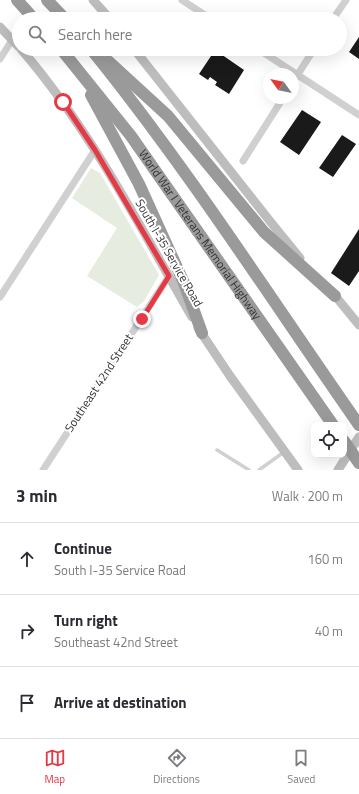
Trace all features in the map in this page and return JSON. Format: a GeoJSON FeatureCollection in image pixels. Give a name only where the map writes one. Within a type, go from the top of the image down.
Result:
{"type":"FeatureCollection","features":[{"type":"Feature","properties":{"kind":"highway"},"geometry":{"type":"LineString","coordinates":[[17,0],[28,12]]}},
{"type":"Feature","properties":{"kind":"highway"},"geometry":{"type":"LineString","coordinates":[[47,0],[58,12]]}},
{"type":"Feature","properties":{"kind":"highway","name":"World War I Veterans Memorial Highway"},"geometry":{"type":"LineString","coordinates":[[67,56],[131,136],[331,422]]}},
{"type":"Feature","properties":{"kind":"highway","name":"World War I Veterans Memorial Highway"},"geometry":{"type":"LineString","coordinates":[[97,56],[142,113],[359,425]]}},
{"type":"Feature","properties":{"kind":"highway"},"geometry":{"type":"LineString","coordinates":[[104,56],[168,116],[264,232],[335,296]]}},
{"type":"Feature","properties":{"kind":"highway"},"geometry":{"type":"LineString","coordinates":[[73,63],[139,184],[184,283],[202,333]]}},
{"type":"Feature","properties":{"kind":"highway"},"geometry":{"type":"LineString","coordinates":[[347,445],[359,463]]}},
{"type":"Feature","properties":{"kind":"main road"},"geometry":{"type":"LineString","coordinates":[[93,0],[104,12]]}},
{"type":"Feature","properties":{"kind":"main road","name":"South I-35 Service Road"},"geometry":{"type":"LineString","coordinates":[[0,27],[12,40]]}},
{"type":"Feature","properties":{"kind":"main road","name":"South I-35 Service Road"},"geometry":{"type":"LineString","coordinates":[[26,56],[63,102],[95,150],[202,333],[230,376],[298,470]]}},
{"type":"Feature","properties":{"kind":"main road"},"geometry":{"type":"LineString","coordinates":[[140,56],[293,250],[359,325]]}},
{"type":"Feature","properties":{"kind":"main road"},"geometry":{"type":"LineString","coordinates":[[338,470],[359,438]]}},
{"type":"Feature","properties":{"kind":"street"},"geometry":{"type":"LineString","coordinates":[[182,0],[200,12]]}},
{"type":"Feature","properties":{"kind":"street"},"geometry":{"type":"LineString","coordinates":[[338,12],[346,0]]}},
{"type":"Feature","properties":{"kind":"street"},"geometry":{"type":"LineString","coordinates":[[0,59],[12,40]]}},
{"type":"Feature","properties":{"kind":"street"},"geometry":{"type":"LineString","coordinates":[[269,56],[287,68]]}},
{"type":"Feature","properties":{"kind":"street"},"geometry":{"type":"LineString","coordinates":[[299,73],[310,56]]}},
{"type":"Feature","properties":{"kind":"street"},"geometry":{"type":"LineString","coordinates":[[299,76],[359,115]]}},
{"type":"Feature","properties":{"kind":"street"},"geometry":{"type":"LineString","coordinates":[[243,161],[279,104]]}},
{"type":"Feature","properties":{"kind":"street"},"geometry":{"type":"LineString","coordinates":[[0,297],[95,150]]}},
{"type":"Feature","properties":{"kind":"street","name":"Southeast 42nd Street"},"geometry":{"type":"LineString","coordinates":[[43,470],[169,276]]}},
{"type":"Feature","properties":{"kind":"lane"},"geometry":{"type":"LineString","coordinates":[[218,450],[248,470]]}},
{"type":"Feature","properties":{"kind":"lane"},"geometry":{"type":"LineString","coordinates":[[259,470],[285,452]]}},
{"type":"Feature","properties":{"kind":"shaded area"},"geometry":{"type":"Polygon","coordinates":[[[91,168],[100,173],[159,275],[144,301],[137,307],[87,276],[117,228],[72,198],[91,168]]]}},
{"type":"Feature","properties":{"kind":"building"},"geometry":{"type":"Polygon","coordinates":[[[359,37],[359,59],[349,52],[359,37]]]}},
{"type":"Feature","properties":{"kind":"building"},"geometry":{"type":"Polygon","coordinates":[[[211,56],[224,56],[244,70],[229,94],[215,85],[217,82],[210,77],[208,80],[199,74],[211,56]]]}},
{"type":"Feature","properties":{"kind":"building"},"geometry":{"type":"Polygon","coordinates":[[[302,110],[321,122],[299,155],[280,142],[302,110]]]}},
{"type":"Feature","properties":{"kind":"building"},"geometry":{"type":"Polygon","coordinates":[[[342,135],[356,144],[333,177],[319,168],[342,135]]]}},
{"type":"Feature","properties":{"kind":"building"},"geometry":{"type":"Polygon","coordinates":[[[359,229],[359,271],[349,286],[331,273],[359,229]]]}},
{"type":"Feature","properties":{"kind":"route"},"geometry":{"type":"LineString","coordinates":[[63,102],[95,150],[169,276],[142,319]]}}]}
